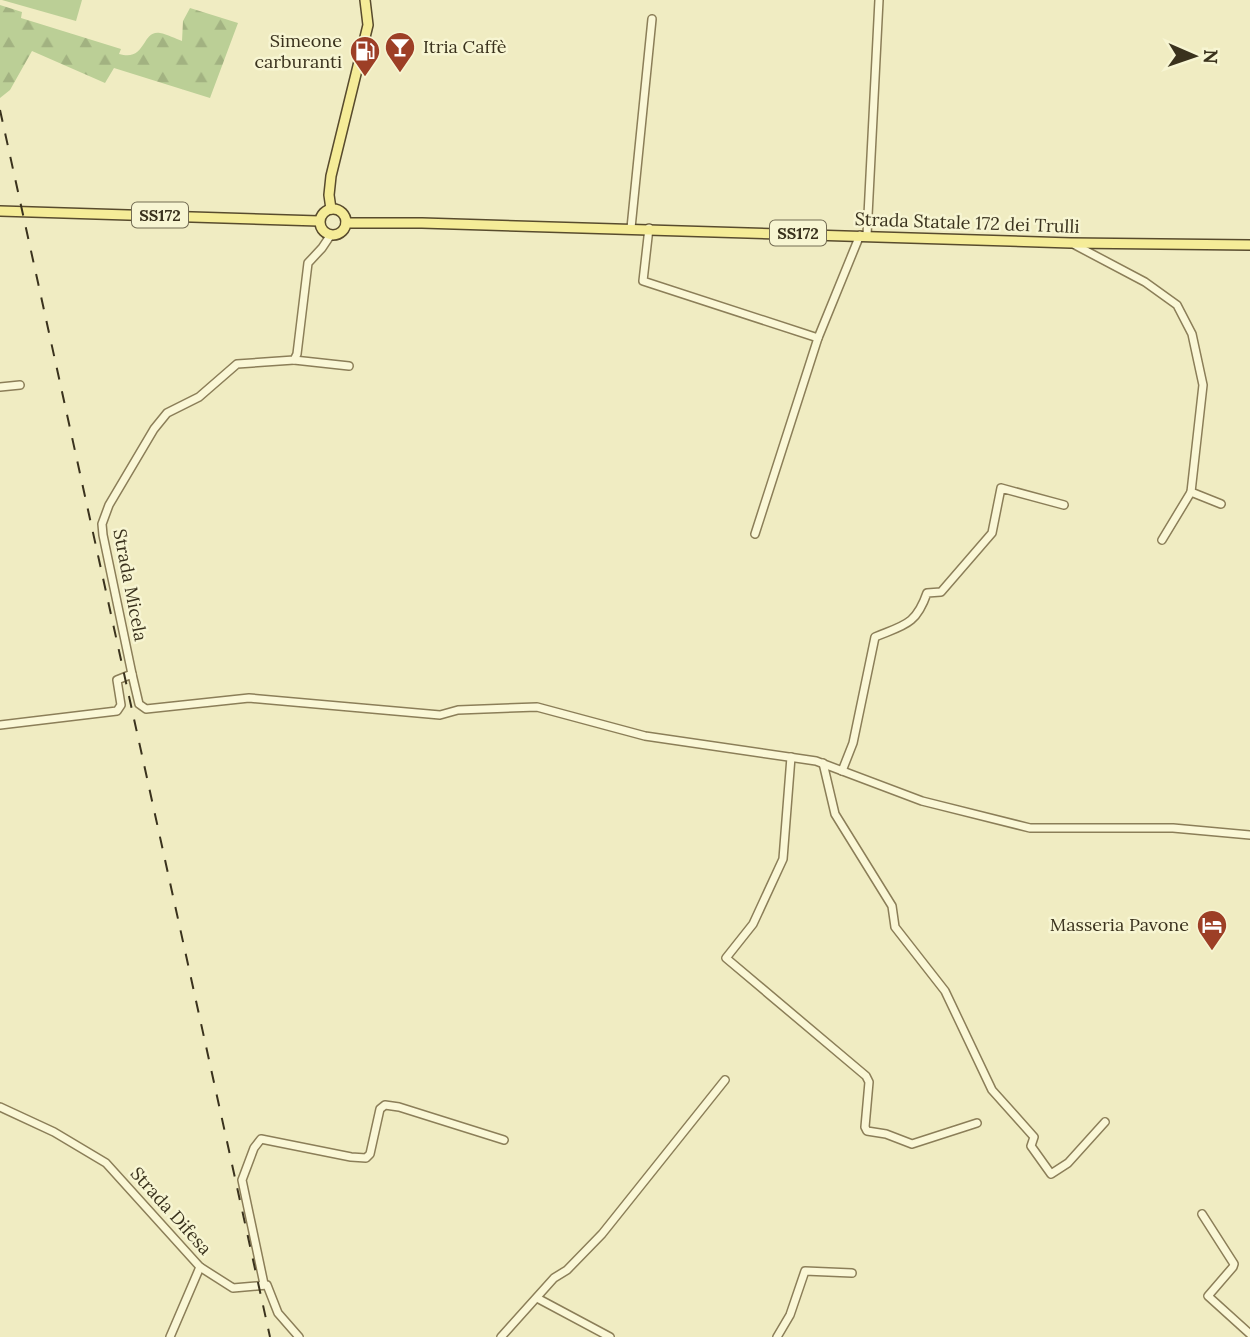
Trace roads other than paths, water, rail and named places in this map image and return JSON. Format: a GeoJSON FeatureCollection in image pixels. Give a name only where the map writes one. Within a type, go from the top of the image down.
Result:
{"type":"FeatureCollection","features":[{"type":"Feature","properties":{"kind":"main road"},"geometry":{"type":"LineString","coordinates":[[331,209],[331,176],[368,25],[365,0]]}},
{"type":"Feature","properties":{"kind":"main road"},"geometry":{"type":"LineString","coordinates":[[331,209],[342,212],[346,223],[339,234],[330,236],[321,229],[319,221],[323,213],[331,209]]}},
{"type":"Feature","properties":{"kind":"main road","name":"SS172"},"geometry":{"type":"LineString","coordinates":[[0,211],[319,221]]}},
{"type":"Feature","properties":{"kind":"main road","name":"Strada Statale 172 dei Trulli"},"geometry":{"type":"LineString","coordinates":[[346,223],[422,222],[1071,243],[1250,245]]}},
{"type":"Feature","properties":{"kind":"street"},"geometry":{"type":"LineString","coordinates":[[755,534],[818,338],[864,235],[879,0]]}},
{"type":"Feature","properties":{"kind":"street"},"geometry":{"type":"LineString","coordinates":[[631,228],[652,19]]}},
{"type":"Feature","properties":{"kind":"street"},"geometry":{"type":"LineString","coordinates":[[649,228],[643,281],[818,338]]}},
{"type":"Feature","properties":{"kind":"street"},"geometry":{"type":"LineString","coordinates":[[294,360],[297,354],[308,263],[323,248],[330,236]]}},
{"type":"Feature","properties":{"kind":"street"},"geometry":{"type":"LineString","coordinates":[[1071,243],[1145,282],[1177,305],[1192,334],[1203,386],[1191,492],[1162,540]]}},
{"type":"Feature","properties":{"kind":"street","name":"Strada Micela"},"geometry":{"type":"LineString","coordinates":[[349,366],[294,360],[237,365],[199,397],[167,413],[154,429],[109,505],[102,524],[139,704],[146,709],[249,698],[440,715],[458,710],[537,707],[645,736],[791,757]]}},
{"type":"Feature","properties":{"kind":"street"},"geometry":{"type":"LineString","coordinates":[[0,387],[19,385]]}},
{"type":"Feature","properties":{"kind":"street"},"geometry":{"type":"LineString","coordinates":[[842,771],[853,743],[875,637],[906,624],[920,612],[927,593],[942,592],[992,533],[1001,488],[1064,505]]}},
{"type":"Feature","properties":{"kind":"street"},"geometry":{"type":"LineString","coordinates":[[1191,492],[1221,504]]}},
{"type":"Feature","properties":{"kind":"street"},"geometry":{"type":"LineString","coordinates":[[0,725],[117,711],[121,705],[117,680],[132,674]]}},
{"type":"Feature","properties":{"kind":"street"},"geometry":{"type":"LineString","coordinates":[[977,1124],[912,1144],[867,1131],[865,1127],[869,1082],[866,1076],[726,958],[754,924],[783,859],[791,757],[823,764],[922,801],[1030,828],[1173,828],[1250,835]]}},
{"type":"Feature","properties":{"kind":"street"},"geometry":{"type":"LineString","coordinates":[[823,764],[835,814],[892,906],[895,927],[945,991],[992,1090],[1034,1137],[1031,1146],[1051,1174],[1068,1163],[1105,1122]]}},
{"type":"Feature","properties":{"kind":"street"},"geometry":{"type":"LineString","coordinates":[[501,1337],[554,1278],[567,1270],[602,1234],[725,1080]]}},
{"type":"Feature","properties":{"kind":"street"},"geometry":{"type":"LineString","coordinates":[[299,1337],[281,1319],[274,1306],[269,1286],[264,1284],[242,1180],[254,1148],[261,1139],[366,1158],[370,1154],[380,1109],[385,1105],[504,1140]]}},
{"type":"Feature","properties":{"kind":"street","name":"Strada Difesa"},"geometry":{"type":"LineString","coordinates":[[0,1107],[54,1132],[106,1163],[200,1267],[233,1288],[243,1289],[264,1284]]}},
{"type":"Feature","properties":{"kind":"street"},"geometry":{"type":"LineString","coordinates":[[1202,1214],[1234,1264],[1208,1296],[1250,1334]]}},
{"type":"Feature","properties":{"kind":"street"},"geometry":{"type":"LineString","coordinates":[[170,1337],[200,1267]]}},
{"type":"Feature","properties":{"kind":"street"},"geometry":{"type":"LineString","coordinates":[[777,1337],[790,1315],[806,1271],[852,1273]]}},
{"type":"Feature","properties":{"kind":"street"},"geometry":{"type":"LineString","coordinates":[[537,1298],[610,1337]]}},
{"type":"Feature","properties":{"kind":"railway"},"geometry":{"type":"LineString","coordinates":[[0,110],[270,1337]]}},
{"type":"Feature","properties":{"kind":"place","name":"Itria Caffè"},"geometry":{"type":"Point","coordinates":[400,74]}},
{"type":"Feature","properties":{"kind":"place","name":"Simeone carburanti"},"geometry":{"type":"Point","coordinates":[365,78]}},
{"type":"Feature","properties":{"kind":"place","name":"Masseria Pavone"},"geometry":{"type":"Point","coordinates":[1212,952]}}]}
